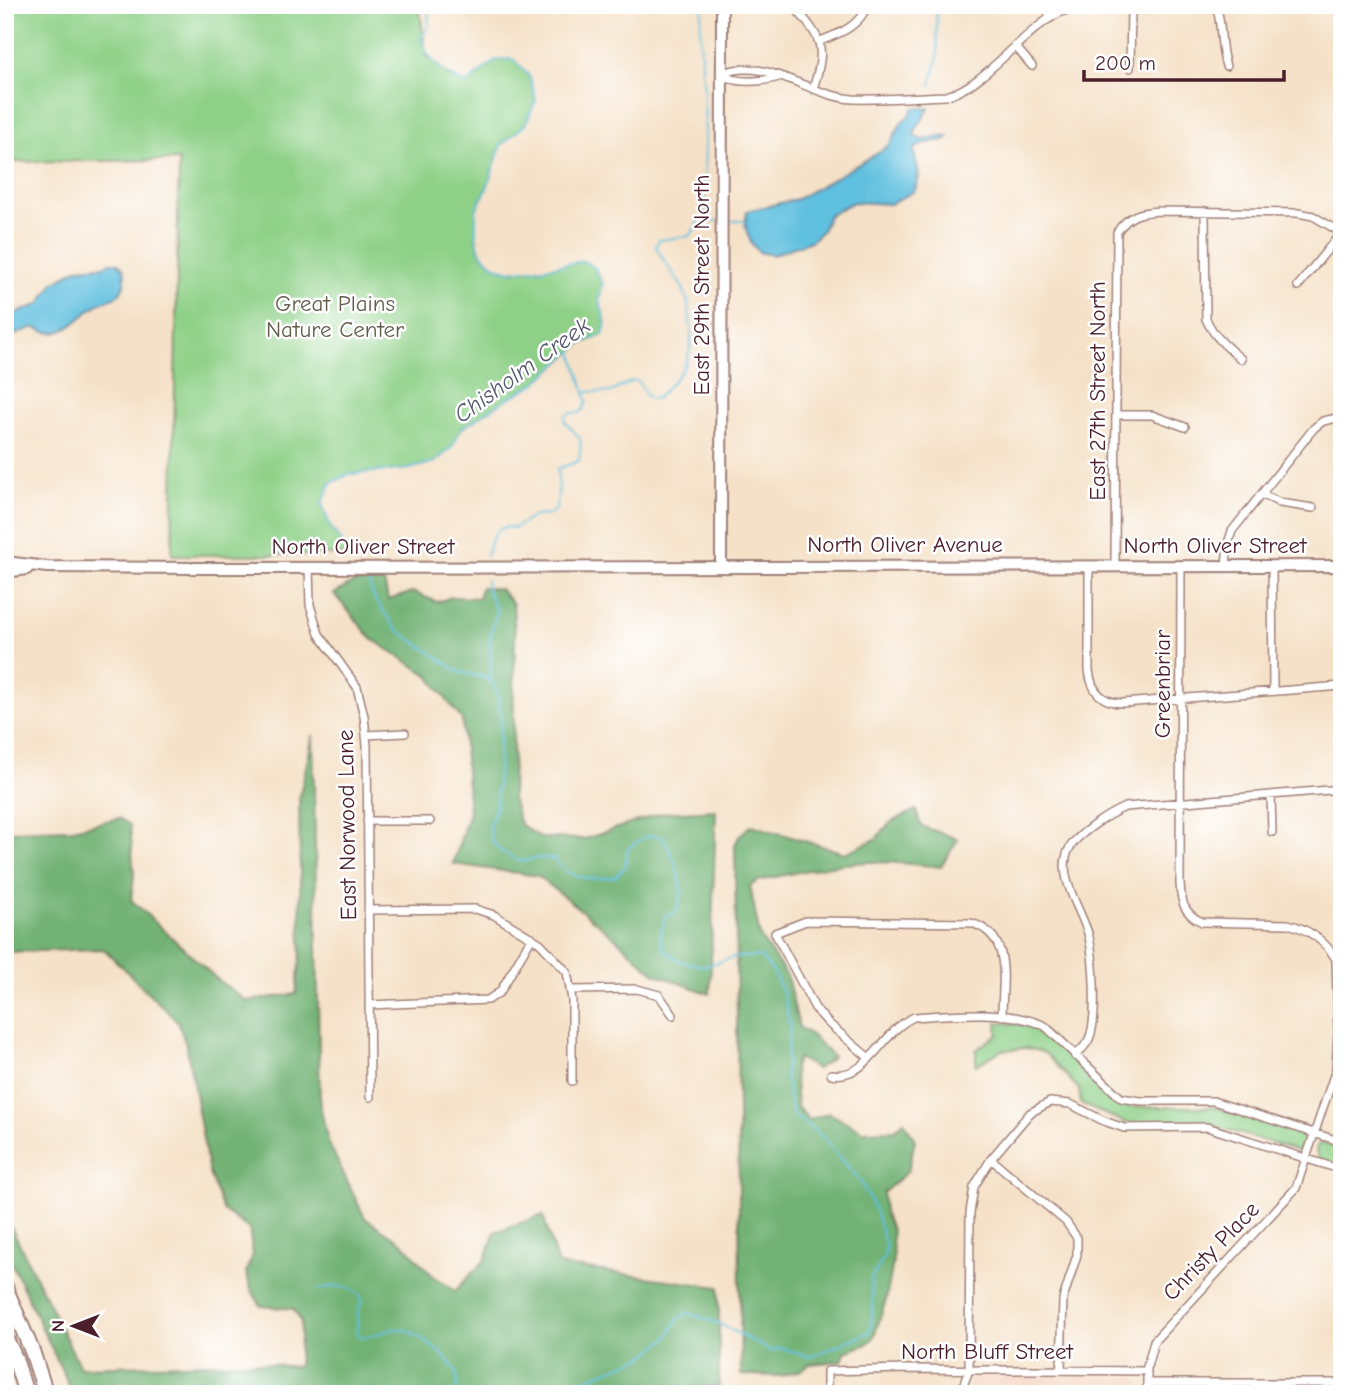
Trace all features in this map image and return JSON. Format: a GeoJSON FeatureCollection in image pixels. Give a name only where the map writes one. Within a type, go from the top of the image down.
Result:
{"type":"FeatureCollection","features":[{"type":"Feature","properties":{"kind":"highway"},"geometry":{"type":"LineString","coordinates":[[5,1287],[32,1351],[46,1394]]}},
{"type":"Feature","properties":{"kind":"highway"},"geometry":{"type":"LineString","coordinates":[[5,1337],[15,1358],[26,1394]]}},
{"type":"Feature","properties":{"kind":"main road","name":"East 29th Street North"},"geometry":{"type":"LineString","coordinates":[[721,565],[722,5]]}},
{"type":"Feature","properties":{"kind":"main road","name":"North Oliver Street"},"geometry":{"type":"LineString","coordinates":[[5,562],[47,567],[721,565]]}},
{"type":"Feature","properties":{"kind":"main road","name":"North Oliver Avenue"},"geometry":{"type":"LineString","coordinates":[[721,565],[1089,566]]}},
{"type":"Feature","properties":{"kind":"main road","name":"North Oliver Street"},"geometry":{"type":"LineString","coordinates":[[1089,566],[1342,566]]}},
{"type":"Feature","properties":{"kind":"main road"},"geometry":{"type":"LineString","coordinates":[[5,572],[47,567]]}},
{"type":"Feature","properties":{"kind":"street"},"geometry":{"type":"LineString","coordinates":[[793,5],[814,29],[820,41],[821,63],[813,89]]}},
{"type":"Feature","properties":{"kind":"street"},"geometry":{"type":"LineString","coordinates":[[820,41],[853,26],[863,17],[868,5]]}},
{"type":"Feature","properties":{"kind":"street"},"geometry":{"type":"LineString","coordinates":[[1044,5],[1051,18]]}},
{"type":"Feature","properties":{"kind":"street"},"geometry":{"type":"LineString","coordinates":[[780,77],[765,81],[732,81],[722,74],[732,69],[750,69],[780,77],[813,89],[851,99],[946,96],[967,87],[1015,46],[1061,12],[1078,7],[1131,8],[1156,5]]}},
{"type":"Feature","properties":{"kind":"street"},"geometry":{"type":"LineString","coordinates":[[1216,5],[1221,26],[1220,50],[1226,66]]}},
{"type":"Feature","properties":{"kind":"street"},"geometry":{"type":"LineString","coordinates":[[1130,68],[1131,8]]}},
{"type":"Feature","properties":{"kind":"street"},"geometry":{"type":"LineString","coordinates":[[1015,46],[1032,66]]}},
{"type":"Feature","properties":{"kind":"street"},"geometry":{"type":"LineString","coordinates":[[1241,359],[1219,341],[1206,320],[1205,211],[1313,215],[1342,233],[1298,286]]}},
{"type":"Feature","properties":{"kind":"street","name":"East 27th Street North"},"geometry":{"type":"LineString","coordinates":[[1115,566],[1117,232],[1126,220],[1141,212],[1205,211]]}},
{"type":"Feature","properties":{"kind":"street"},"geometry":{"type":"LineString","coordinates":[[1116,415],[1152,415],[1185,427]]}},
{"type":"Feature","properties":{"kind":"street"},"geometry":{"type":"LineString","coordinates":[[1226,566],[1232,531],[1314,428],[1323,421],[1342,417]]}},
{"type":"Feature","properties":{"kind":"street"},"geometry":{"type":"LineString","coordinates":[[1262,494],[1294,507],[1313,508]]}},
{"type":"Feature","properties":{"kind":"street"},"geometry":{"type":"LineString","coordinates":[[1089,566],[1088,670],[1090,683],[1104,700],[1115,703],[1342,686]]}},
{"type":"Feature","properties":{"kind":"street","name":"Greenbriar"},"geometry":{"type":"LineString","coordinates":[[1181,566],[1182,905],[1192,918],[1202,922],[1288,924],[1301,927],[1314,935]]}},
{"type":"Feature","properties":{"kind":"street"},"geometry":{"type":"LineString","coordinates":[[1272,566],[1273,691]]}},
{"type":"Feature","properties":{"kind":"street","name":"East Norwood Lane"},"geometry":{"type":"LineString","coordinates":[[309,567],[310,606],[319,634],[357,687],[364,716],[368,821],[370,1097]]}},
{"type":"Feature","properties":{"kind":"street"},"geometry":{"type":"LineString","coordinates":[[366,735],[405,733]]}},
{"type":"Feature","properties":{"kind":"street"},"geometry":{"type":"LineString","coordinates":[[1075,1056],[1088,1042],[1093,1018],[1093,964],[1089,936],[1066,871],[1069,849],[1075,842],[1109,814],[1125,807],[1342,789]]}},
{"type":"Feature","properties":{"kind":"street"},"geometry":{"type":"LineString","coordinates":[[1271,795],[1272,832]]}},
{"type":"Feature","properties":{"kind":"street"},"geometry":{"type":"LineString","coordinates":[[368,821],[430,821]]}},
{"type":"Feature","properties":{"kind":"street"},"geometry":{"type":"LineString","coordinates":[[368,909],[475,909],[494,915],[540,943],[567,972],[571,990],[572,1081]]}},
{"type":"Feature","properties":{"kind":"street"},"geometry":{"type":"LineString","coordinates":[[869,1058],[828,1023],[815,1008],[775,933],[806,921],[971,923],[984,926],[993,934],[1002,955],[1002,1016]]}},
{"type":"Feature","properties":{"kind":"street","name":"Christy Place"},"geometry":{"type":"LineString","coordinates":[[1147,1371],[1154,1341],[1296,1188],[1336,1069],[1340,1032],[1336,959],[1314,935]]}},
{"type":"Feature","properties":{"kind":"street"},"geometry":{"type":"LineString","coordinates":[[369,1004],[488,1000],[500,992],[532,937]]}},
{"type":"Feature","properties":{"kind":"street"},"geometry":{"type":"LineString","coordinates":[[571,990],[637,989],[659,995],[673,1014]]}},
{"type":"Feature","properties":{"kind":"street"},"geometry":{"type":"LineString","coordinates":[[831,1074],[843,1076],[854,1073],[894,1030],[914,1017],[1002,1016],[1032,1020],[1045,1026],[1121,1098],[1141,1101],[1213,1101],[1342,1142]]}},
{"type":"Feature","properties":{"kind":"street"},"geometry":{"type":"LineString","coordinates":[[960,1394],[969,1370],[970,1201],[974,1187],[991,1159],[1039,1106],[1056,1102],[1070,1104],[1124,1128],[1208,1128],[1342,1170]]}},
{"type":"Feature","properties":{"kind":"street"},"geometry":{"type":"LineString","coordinates":[[991,1159],[1066,1222],[1077,1238],[1077,1255],[1063,1299],[1061,1370]]}},
{"type":"Feature","properties":{"kind":"street","name":"North Bluff Street"},"geometry":{"type":"LineString","coordinates":[[827,1394],[827,1371],[1147,1371]]}},
{"type":"Feature","properties":{"kind":"street"},"geometry":{"type":"LineString","coordinates":[[1147,1371],[1147,1394]]}},
{"type":"Feature","properties":{"kind":"street"},"geometry":{"type":"LineString","coordinates":[[1147,1383],[1342,1383]]}},
{"type":"Feature","properties":{"kind":"shaded area"},"geometry":{"type":"Polygon","coordinates":[[[975,1376],[1134,1377],[1140,1382],[1141,1394],[965,1394],[970,1380],[975,1376]]]}},
{"type":"Feature","properties":{"kind":"green space","name":"Great Plains Nature Center"},"geometry":{"type":"Polygon","coordinates":[[[5,5],[419,5],[426,55],[448,75],[466,84],[496,60],[513,59],[529,76],[536,100],[525,125],[501,145],[487,188],[476,210],[476,236],[480,252],[495,266],[510,271],[584,261],[595,268],[603,284],[599,300],[606,323],[603,335],[581,344],[536,383],[461,429],[452,447],[435,462],[409,469],[349,474],[331,483],[322,503],[330,526],[352,555],[172,555],[179,160],[5,162],[5,5]]]}},
{"type":"Feature","properties":{"kind":"green space"},"geometry":{"type":"Polygon","coordinates":[[[384,581],[388,600],[413,592],[437,602],[452,597],[478,598],[481,587],[500,589],[513,604],[515,638],[512,798],[520,824],[541,838],[585,839],[662,813],[716,810],[710,994],[655,974],[612,935],[538,876],[453,864],[469,812],[462,720],[428,675],[372,639],[334,594],[354,582],[384,581]]]}},
{"type":"Feature","properties":{"kind":"green space"},"geometry":{"type":"Polygon","coordinates":[[[313,735],[320,1105],[328,1142],[365,1218],[403,1243],[431,1274],[455,1291],[485,1260],[495,1232],[543,1215],[558,1265],[719,1287],[719,1387],[643,1388],[628,1394],[301,1394],[271,1388],[168,1382],[115,1383],[95,1394],[73,1394],[5,1249],[5,1215],[80,1367],[251,1362],[298,1367],[301,1322],[294,1309],[261,1306],[251,1289],[246,1272],[253,1254],[249,1229],[223,1210],[209,1173],[187,1048],[178,1022],[104,949],[5,952],[5,831],[73,829],[119,818],[130,825],[134,876],[131,900],[219,981],[247,1001],[296,994],[301,953],[299,799],[313,735]]]}},
{"type":"Feature","properties":{"kind":"green space"},"geometry":{"type":"Polygon","coordinates":[[[916,810],[921,826],[958,839],[941,867],[887,862],[854,863],[793,873],[758,881],[750,886],[760,937],[787,976],[799,1027],[833,1057],[817,1069],[798,1058],[794,1067],[797,1107],[809,1120],[829,1113],[863,1131],[895,1130],[904,1121],[915,1140],[908,1171],[883,1193],[884,1212],[892,1232],[893,1262],[886,1300],[873,1339],[845,1352],[842,1361],[810,1364],[782,1376],[741,1375],[735,845],[740,835],[752,825],[845,853],[876,839],[891,822],[916,810]]]}},
{"type":"Feature","properties":{"kind":"green space"},"geometry":{"type":"Polygon","coordinates":[[[997,1022],[1028,1026],[1049,1037],[1111,1100],[1129,1107],[1213,1107],[1301,1134],[1306,1145],[1303,1150],[1298,1151],[1208,1124],[1126,1123],[1081,1104],[1079,1089],[1045,1053],[1028,1048],[1002,1050],[976,1065],[976,1050],[998,1034],[997,1022]]]}},
{"type":"Feature","properties":{"kind":"green space"},"geometry":{"type":"Polygon","coordinates":[[[1318,1144],[1342,1148],[1342,1167],[1318,1160],[1316,1150],[1318,1144]]]}},
{"type":"Feature","properties":{"kind":"water"},"geometry":{"type":"Polygon","coordinates":[[[914,108],[929,108],[914,136],[922,140],[948,137],[945,141],[934,141],[914,148],[918,178],[914,191],[891,204],[853,202],[829,215],[822,231],[811,241],[772,255],[759,252],[751,243],[745,226],[747,211],[797,199],[878,153],[890,144],[902,122],[914,108]]]}},
{"type":"Feature","properties":{"kind":"water"},"geometry":{"type":"Polygon","coordinates":[[[118,263],[124,269],[124,286],[116,296],[97,305],[61,331],[44,332],[34,327],[5,339],[5,318],[40,304],[54,283],[78,268],[118,263]]]}},
{"type":"Feature","properties":{"kind":"waterway","name":"Chisholm Creek"},"geometry":{"type":"LineString","coordinates":[[353,557],[330,526],[322,503],[331,483],[349,474],[409,469],[435,462],[452,447],[461,429],[536,383],[581,343],[603,335],[606,323],[599,300],[603,284],[595,268],[584,261],[510,271],[495,266],[480,252],[476,236],[476,210],[487,188],[501,145],[525,125],[536,100],[529,76],[513,59],[496,60],[466,84],[438,66],[428,55],[421,39],[428,26],[429,5]]}},
{"type":"Feature","properties":{"kind":"waterway"},"geometry":{"type":"LineString","coordinates":[[703,5],[700,40],[705,111],[704,212],[709,220]]}},
{"type":"Feature","properties":{"kind":"waterway"},"geometry":{"type":"LineString","coordinates":[[931,86],[938,55],[936,5]]}},
{"type":"Feature","properties":{"kind":"waterway"},"geometry":{"type":"LineString","coordinates":[[586,392],[611,392],[632,381],[638,381],[648,398],[656,399],[680,372],[691,345],[688,303],[684,291],[656,246],[659,240],[690,236],[699,222],[717,221]]}},
{"type":"Feature","properties":{"kind":"waterway"},"geometry":{"type":"LineString","coordinates":[[726,221],[745,221]]}},
{"type":"Feature","properties":{"kind":"waterway"},"geometry":{"type":"LineString","coordinates":[[486,556],[498,530],[515,528],[534,516],[549,515],[556,509],[559,488],[557,469],[579,461],[580,438],[565,422],[565,416],[580,413],[587,400],[573,354]]}},
{"type":"Feature","properties":{"kind":"waterway"},"geometry":{"type":"LineString","coordinates":[[367,579],[374,598],[396,629],[459,672],[491,681],[497,692],[501,720],[496,806],[489,827],[492,841],[499,850],[520,862],[537,858],[554,859],[566,872],[574,875],[606,878],[615,877],[625,867],[628,848],[646,836],[663,837],[676,864],[682,891],[676,913],[666,915],[660,936],[664,950],[681,962],[705,966],[736,957],[761,957],[774,973],[784,996],[790,1025],[785,1076],[793,1115],[823,1137],[860,1181],[875,1210],[886,1247],[883,1259],[871,1279],[873,1304],[870,1332],[810,1357],[781,1348],[771,1351],[718,1323],[687,1313],[678,1319],[667,1338],[645,1356],[581,1381],[580,1394]]}},
{"type":"Feature","properties":{"kind":"waterway"},"geometry":{"type":"LineString","coordinates":[[486,580],[497,611],[490,636],[491,680]]}},
{"type":"Feature","properties":{"kind":"waterway"},"geometry":{"type":"LineString","coordinates":[[317,1289],[343,1286],[359,1295],[363,1301],[358,1309],[357,1333],[363,1338],[401,1329],[415,1334],[432,1346],[456,1372],[458,1383],[455,1394]]}}]}
